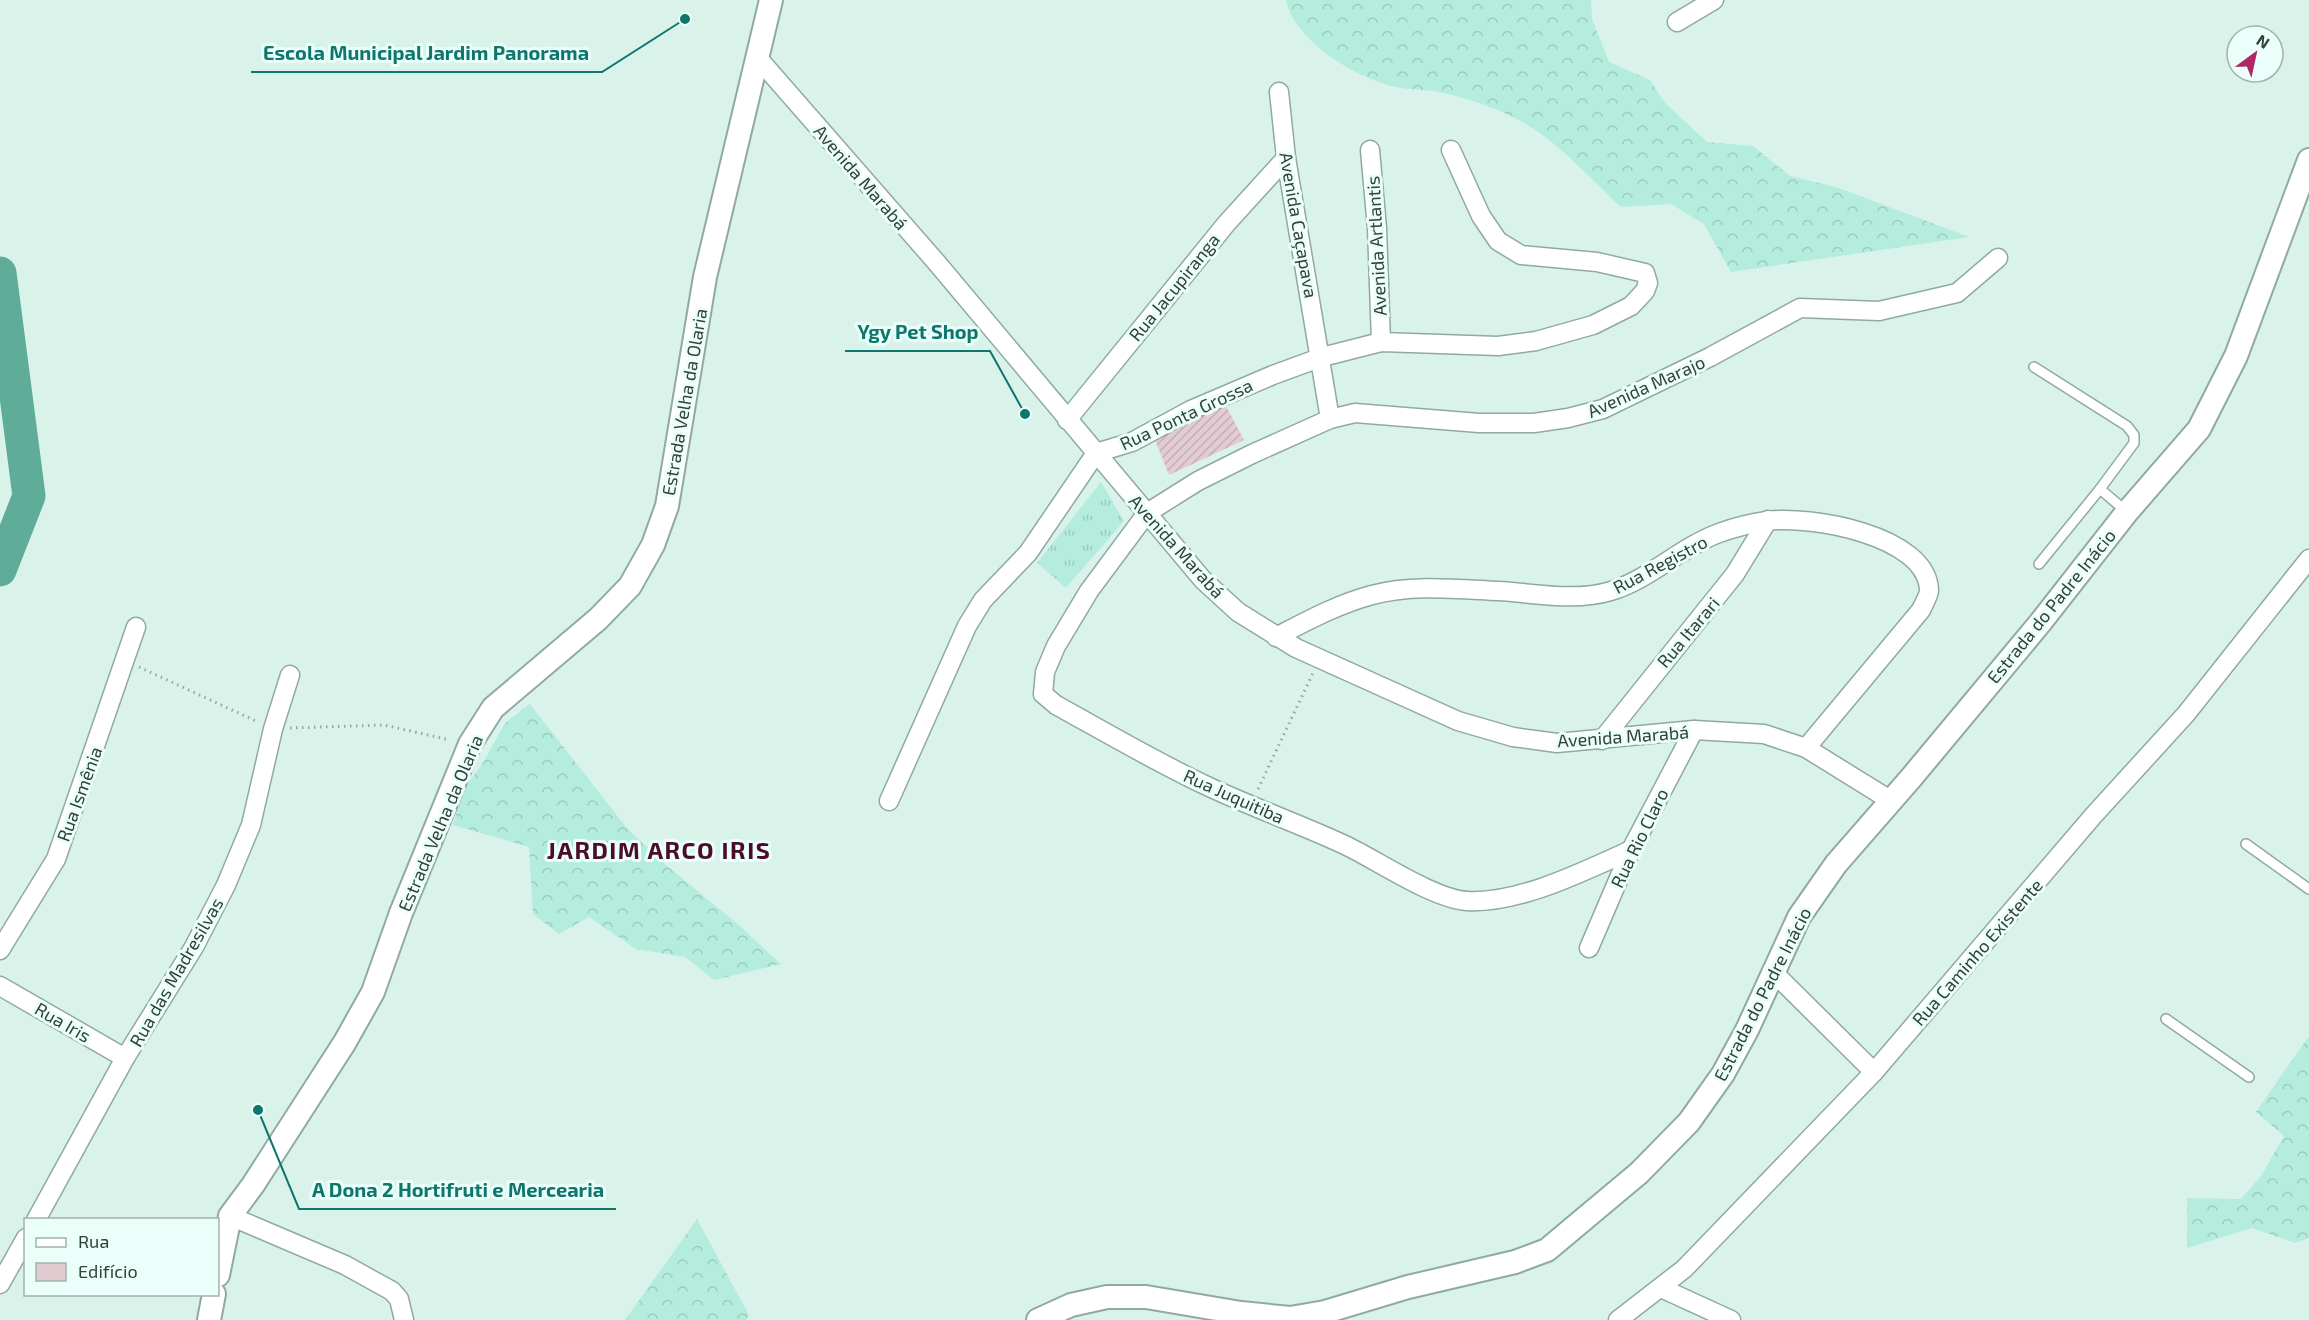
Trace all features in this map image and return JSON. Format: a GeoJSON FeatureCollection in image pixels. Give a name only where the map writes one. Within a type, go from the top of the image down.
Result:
{"type":"FeatureCollection","features":[{"type":"Feature","properties":{"kind":"street","name":"Estrada Velha da Olaria"},"geometry":{"type":"LineString","coordinates":[[219,1270],[230,1216],[253,1185],[345,1042],[373,992],[401,913],[470,744],[493,708],[598,619],[630,586],[653,545],[666,506],[705,277],[771,0]]}},
{"type":"Feature","properties":{"kind":"street"},"geometry":{"type":"LineString","coordinates":[[1677,22],[1714,0]]}},
{"type":"Feature","properties":{"kind":"street","name":"Avenida Marabá"},"geometry":{"type":"LineString","coordinates":[[757,57],[937,263],[1203,580],[1239,612],[1276,637],[1458,721],[1513,737],[1557,742],[1602,740],[1694,730],[1764,734],[1806,748],[1890,800]]}},
{"type":"Feature","properties":{"kind":"street","name":"Avenida Caçapava"},"geometry":{"type":"LineString","coordinates":[[1279,92],[1286,158],[1322,357],[1330,419]]}},
{"type":"Feature","properties":{"kind":"street","name":"Avenida Artlantis"},"geometry":{"type":"LineString","coordinates":[[1370,150],[1377,228],[1381,342]]}},
{"type":"Feature","properties":{"kind":"street","name":"Rua Ponta Grossa"},"geometry":{"type":"LineString","coordinates":[[889,801],[966,626],[982,600],[1028,553],[1096,453],[1132,442],[1191,410],[1322,357],[1381,342],[1476,346],[1536,342],[1593,325],[1630,306],[1645,291],[1648,283],[1645,273],[1597,262],[1521,255],[1498,241],[1481,216],[1451,150]]}},
{"type":"Feature","properties":{"kind":"street","name":"Rua Jacupiranga"},"geometry":{"type":"LineString","coordinates":[[1067,420],[1226,224],[1286,158]]}},
{"type":"Feature","properties":{"kind":"street","name":"Estrada do Padre Inácio"},"geometry":{"type":"LineString","coordinates":[[1038,1320],[1071,1305],[1107,1297],[1146,1298],[1242,1317],[1290,1318],[1325,1312],[1408,1287],[1515,1262],[1547,1250],[1639,1173],[1689,1122],[1723,1074],[1747,1030],[1799,917],[1836,864],[2033,631],[2127,512],[2199,429],[2236,356],[2309,160]]}},
{"type":"Feature","properties":{"kind":"street","name":"Avenida Marajo"},"geometry":{"type":"LineString","coordinates":[[1147,513],[1198,481],[1330,419],[1355,413],[1479,423],[1534,423],[1568,418],[1603,409],[1710,357],[1800,308],[1879,311],[1957,293],[1998,258]]}},
{"type":"Feature","properties":{"kind":"street","name":"Rua Juquitiba"},"geometry":{"type":"LineString","coordinates":[[1147,513],[1089,591],[1056,646],[1045,672],[1043,694],[1056,705],[1205,785],[1347,846],[1437,892],[1465,901],[1490,900],[1535,888],[1581,872],[1631,850]]}},
{"type":"Feature","properties":{"kind":"street","name":"Rua Registro"},"geometry":{"type":"LineString","coordinates":[[1276,637],[1332,609],[1373,595],[1413,589],[1577,596],[1611,591],[1643,576],[1677,553],[1719,533],[1768,520],[1812,522],[1877,536],[1905,550],[1923,568],[1929,591],[1921,610],[1806,748]]}},
{"type":"Feature","properties":{"kind":"street","name":"Rua Itarari"},"geometry":{"type":"LineString","coordinates":[[1602,740],[1736,574],[1768,520]]}},
{"type":"Feature","properties":{"kind":"street","name":"Rua Caminho Existente"},"geometry":{"type":"LineString","coordinates":[[1618,1320],[1684,1269],[1874,1072],[2093,816],[2186,714],[2309,560]]}},
{"type":"Feature","properties":{"kind":"street","name":"Rua Ismênia"},"geometry":{"type":"LineString","coordinates":[[0,950],[56,859],[136,627]]}},
{"type":"Feature","properties":{"kind":"street","name":"Rua das Madresilvas"},"geometry":{"type":"LineString","coordinates":[[37,1218],[125,1058],[194,947],[226,885],[251,825],[273,729],[290,675]]}},
{"type":"Feature","properties":{"kind":"street","name":"Rua Rio Claro"},"geometry":{"type":"LineString","coordinates":[[1589,948],[1631,850],[1694,730]]}},
{"type":"Feature","properties":{"kind":"street"},"geometry":{"type":"LineString","coordinates":[[1772,972],[1874,1072]]}},
{"type":"Feature","properties":{"kind":"street","name":"Rua Iris"},"geometry":{"type":"LineString","coordinates":[[0,986],[125,1058]]}},
{"type":"Feature","properties":{"kind":"street"},"geometry":{"type":"LineString","coordinates":[[230,1216],[345,1264],[392,1291],[399,1299],[404,1320]]}},
{"type":"Feature","properties":{"kind":"street"},"geometry":{"type":"LineString","coordinates":[[0,1284],[24,1242]]}},
{"type":"Feature","properties":{"kind":"street"},"geometry":{"type":"LineString","coordinates":[[1661,1288],[1731,1320]]}},
{"type":"Feature","properties":{"kind":"street"},"geometry":{"type":"LineString","coordinates":[[209,1320],[214,1296]]}},
{"type":"Feature","properties":{"kind":"lane"},"geometry":{"type":"LineString","coordinates":[[2034,367],[2127,426],[2134,435],[2134,443],[2039,564]]}},
{"type":"Feature","properties":{"kind":"lane"},"geometry":{"type":"LineString","coordinates":[[2100,489],[2127,512]]}},
{"type":"Feature","properties":{"kind":"lane"},"geometry":{"type":"LineString","coordinates":[[2246,843],[2309,889]]}},
{"type":"Feature","properties":{"kind":"lane"},"geometry":{"type":"LineString","coordinates":[[2166,1019],[2249,1077]]}},
{"type":"Feature","properties":{"kind":"path"},"geometry":{"type":"LineString","coordinates":[[1251,804],[1320,658]]}},
{"type":"Feature","properties":{"kind":"path"},"geometry":{"type":"LineString","coordinates":[[125,661],[273,729],[384,725],[470,744]]}},
{"type":"Feature","properties":{"kind":"green space"},"geometry":{"type":"Polygon","coordinates":[[[1286,0],[1591,0],[1592,19],[1609,62],[1650,80],[1665,103],[1707,142],[1753,146],[1790,176],[1836,187],[1969,237],[1731,272],[1704,224],[1671,204],[1621,207],[1551,141],[1504,113],[1448,94],[1381,83],[1346,67],[1301,30],[1291,15],[1286,0]]]}},
{"type":"Feature","properties":{"kind":"green space"},"geometry":{"type":"Polygon","coordinates":[[[1101,482],[1124,521],[1066,588],[1037,563],[1101,482]]]}},
{"type":"Feature","properties":{"kind":"green space"},"geometry":{"type":"Polygon","coordinates":[[[530,704],[626,827],[666,865],[740,926],[781,964],[714,980],[685,957],[636,949],[589,917],[559,934],[533,914],[529,847],[453,825],[463,790],[483,763],[505,723],[530,704]]]}},
{"type":"Feature","properties":{"kind":"green space"},"geometry":{"type":"Polygon","coordinates":[[[2309,1036],[2309,1238],[2295,1243],[2252,1228],[2187,1248],[2187,1198],[2241,1199],[2261,1176],[2284,1136],[2256,1112],[2309,1036]]]}},
{"type":"Feature","properties":{"kind":"green space"},"geometry":{"type":"Polygon","coordinates":[[[697,1219],[749,1315],[746,1320],[625,1320],[697,1219]]]}},
{"type":"Feature","properties":{"kind":"building"},"geometry":{"type":"Polygon","coordinates":[[[1224,402],[1244,440],[1169,475],[1153,435],[1224,402]]]}},
{"type":"Feature","properties":{"kind":"waterway"},"geometry":{"type":"LineString","coordinates":[[0,273],[29,496],[0,570]]}},
{"type":"Feature","properties":{"kind":"place","name":"Escola Municipal Jardim Panorama"},"geometry":{"type":"Point","coordinates":[685,19]}},
{"type":"Feature","properties":{"kind":"place","name":"Ygy Pet Shop"},"geometry":{"type":"Point","coordinates":[1025,414]}},
{"type":"Feature","properties":{"kind":"place","name":"A Dona 2 Hortifruti e Mercearia"},"geometry":{"type":"Point","coordinates":[258,1110]}},
{"type":"Feature","properties":{"kind":"district","name":"JARDIM ARCO IRIS"},"geometry":{"type":"Point","coordinates":[659,849]}}]}
